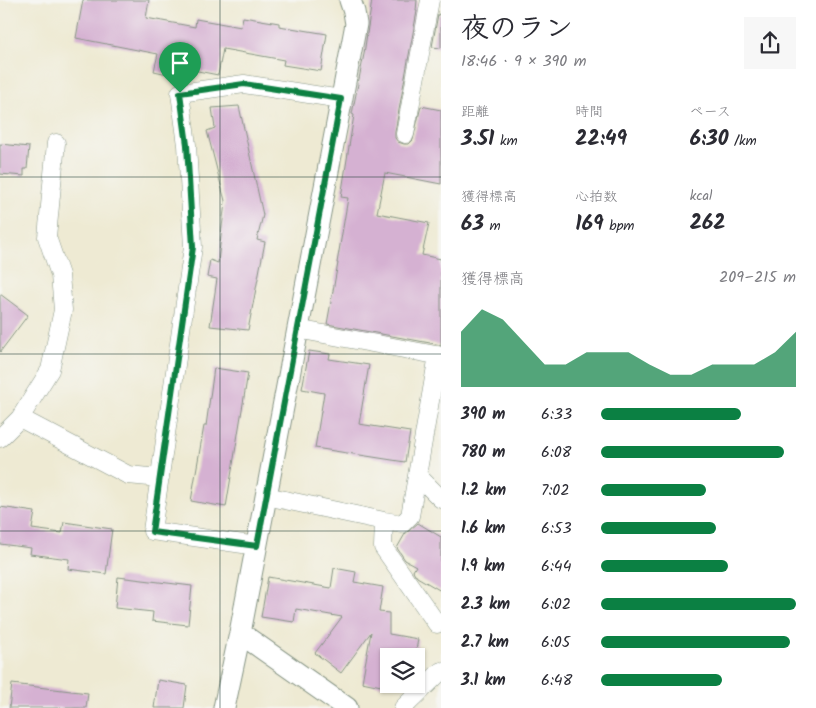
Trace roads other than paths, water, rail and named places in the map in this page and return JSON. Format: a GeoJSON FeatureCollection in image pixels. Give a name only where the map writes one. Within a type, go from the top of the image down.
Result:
{"type":"FeatureCollection","features":[{"type":"Feature","properties":{"kind":"street"},"geometry":{"type":"LineString","coordinates":[[224,708],[257,546],[356,24],[350,0]]}},
{"type":"Feature","properties":{"kind":"street"},"geometry":{"type":"LineString","coordinates":[[405,134],[430,0]]}},
{"type":"Feature","properties":{"kind":"street"},"geometry":{"type":"LineString","coordinates":[[437,0],[441,1]]}},
{"type":"Feature","properties":{"kind":"street"},"geometry":{"type":"LineString","coordinates":[[257,546],[152,532],[193,247],[187,145],[180,93],[244,84],[341,99]]}},
{"type":"Feature","properties":{"kind":"street"},"geometry":{"type":"LineString","coordinates":[[0,438],[20,418],[50,370],[63,310],[60,275],[47,237],[56,143]]}},
{"type":"Feature","properties":{"kind":"street"},"geometry":{"type":"LineString","coordinates":[[266,496],[402,524],[410,516],[439,355],[297,329]]}},
{"type":"Feature","properties":{"kind":"street"},"geometry":{"type":"LineString","coordinates":[[20,418],[128,475],[160,478]]}},
{"type":"Feature","properties":{"kind":"street"},"geometry":{"type":"LineString","coordinates":[[417,475],[441,499]]}},
{"type":"Feature","properties":{"kind":"street"},"geometry":{"type":"LineString","coordinates":[[384,521],[383,547],[437,624]]}},
{"type":"Feature","properties":{"kind":"street"},"geometry":{"type":"LineString","coordinates":[[240,634],[346,708]]}},
{"type":"Feature","properties":{"kind":"street"},"geometry":{"type":"LineString","coordinates":[[403,708],[441,671]]}}]}
